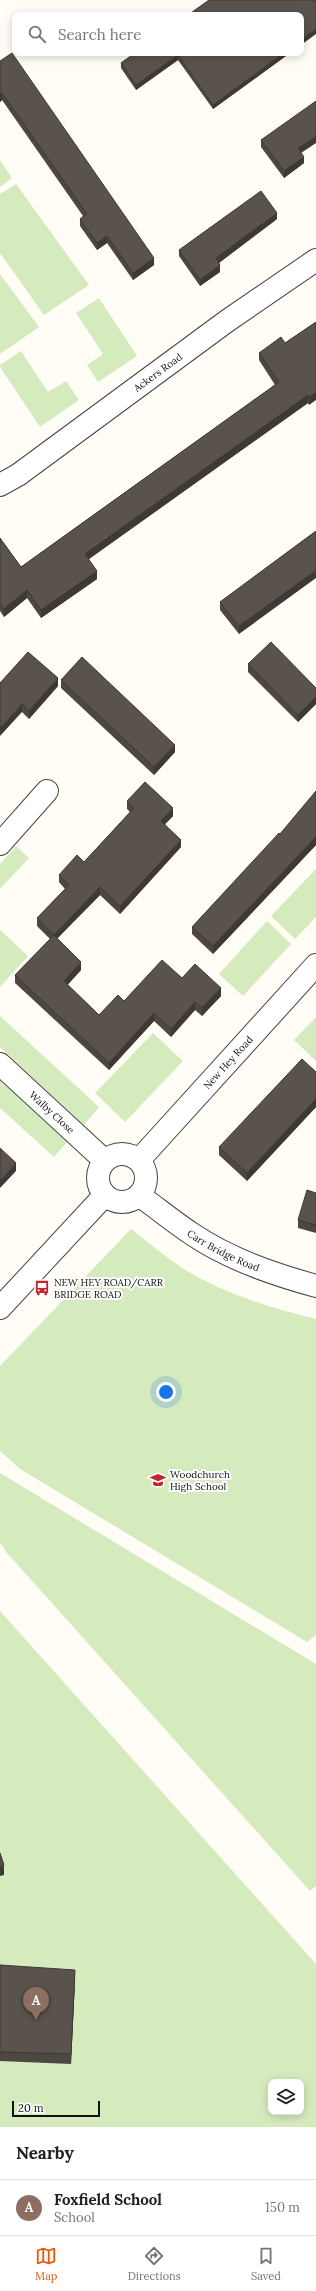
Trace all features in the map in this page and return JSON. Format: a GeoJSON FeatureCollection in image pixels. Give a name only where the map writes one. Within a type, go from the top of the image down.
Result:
{"type":"FeatureCollection","features":[{"type":"Feature","properties":{"kind":"street","name":"Ackers Road"},"geometry":{"type":"LineString","coordinates":[[0,485],[18,474],[227,321],[316,260]]}},
{"type":"Feature","properties":{"kind":"street"},"geometry":{"type":"LineString","coordinates":[[0,844],[47,791]]}},
{"type":"Feature","properties":{"kind":"street","name":"New Hey Road"},"geometry":{"type":"LineString","coordinates":[[139,1160],[316,965]]}},
{"type":"Feature","properties":{"kind":"street","name":"Walby Close"},"geometry":{"type":"LineString","coordinates":[[0,1064],[104,1160]]}},
{"type":"Feature","properties":{"kind":"street"},"geometry":{"type":"LineString","coordinates":[[121,1153],[139,1160],[147,1177],[140,1196],[123,1203],[104,1196],[97,1179],[104,1160],[121,1153]]}},
{"type":"Feature","properties":{"kind":"street"},"geometry":{"type":"LineString","coordinates":[[0,1308],[104,1196]]}},
{"type":"Feature","properties":{"kind":"street","name":"Carr Bridge Road"},"geometry":{"type":"LineString","coordinates":[[140,1196],[192,1234],[236,1258],[281,1276],[316,1286]]}},
{"type":"Feature","properties":{"kind":"green space"},"geometry":{"type":"Polygon","coordinates":[[[0,160],[12,178],[0,187],[0,160]]]}},
{"type":"Feature","properties":{"kind":"green space"},"geometry":{"type":"Polygon","coordinates":[[[16,184],[89,285],[44,315],[0,253],[0,194],[16,184]]]}},
{"type":"Feature","properties":{"kind":"green space"},"geometry":{"type":"Polygon","coordinates":[[[0,274],[39,327],[0,354],[0,274]]]}},
{"type":"Feature","properties":{"kind":"green space"},"geometry":{"type":"Polygon","coordinates":[[[99,298],[137,356],[98,382],[87,365],[103,354],[76,313],[99,298]]]}},
{"type":"Feature","properties":{"kind":"green space"},"geometry":{"type":"Polygon","coordinates":[[[21,351],[48,392],[66,381],[79,400],[40,427],[0,367],[0,365],[21,351]]]}},
{"type":"Feature","properties":{"kind":"green space"},"geometry":{"type":"Polygon","coordinates":[[[16,846],[29,858],[0,889],[0,864],[16,846]]]}},
{"type":"Feature","properties":{"kind":"green space"},"geometry":{"type":"Polygon","coordinates":[[[316,869],[316,917],[295,939],[271,916],[316,869]]]}},
{"type":"Feature","properties":{"kind":"green space"},"geometry":{"type":"Polygon","coordinates":[[[267,921],[291,944],[243,996],[219,974],[267,921]]]}},
{"type":"Feature","properties":{"kind":"green space"},"geometry":{"type":"Polygon","coordinates":[[[0,930],[28,956],[0,987],[0,930]]]}},
{"type":"Feature","properties":{"kind":"green space"},"geometry":{"type":"Polygon","coordinates":[[[0,1016],[99,1107],[84,1125],[0,1047],[0,1016]]]}},
{"type":"Feature","properties":{"kind":"green space"},"geometry":{"type":"Polygon","coordinates":[[[316,1017],[316,1061],[294,1040],[316,1017]]]}},
{"type":"Feature","properties":{"kind":"green space"},"geometry":{"type":"Polygon","coordinates":[[[153,1033],[183,1061],[125,1122],[95,1093],[153,1033]]]}},
{"type":"Feature","properties":{"kind":"green space"},"geometry":{"type":"Polygon","coordinates":[[[0,1079],[67,1142],[54,1157],[0,1108],[0,1079]]]}},
{"type":"Feature","properties":{"kind":"green space"},"geometry":{"type":"Polygon","coordinates":[[[131,1229],[173,1261],[202,1280],[250,1300],[316,1319],[316,1635],[307,1642],[20,1469],[0,1451],[0,1366],[131,1229]]]}},
{"type":"Feature","properties":{"kind":"green space"},"geometry":{"type":"Polygon","coordinates":[[[0,1473],[316,1664],[316,1886],[310,1891],[7,1553],[0,1543],[0,1473]]]}},
{"type":"Feature","properties":{"kind":"green space"},"geometry":{"type":"Polygon","coordinates":[[[0,1611],[316,1964],[316,2127],[0,2127],[0,1611]]]}},
{"type":"Feature","properties":{"kind":"building"},"geometry":{"type":"Polygon","coordinates":[[[209,0],[316,0],[316,29],[304,38],[304,12],[192,12],[209,0]]]}},
{"type":"Feature","properties":{"kind":"building"},"geometry":{"type":"Polygon","coordinates":[[[12,53],[12,56],[14,56],[154,258],[133,273],[107,236],[97,243],[80,219],[87,214],[2,93],[0,94],[0,61],[12,53]]]}},
{"type":"Feature","properties":{"kind":"building"},"geometry":{"type":"Polygon","coordinates":[[[131,56],[177,56],[136,85],[121,63],[131,56]]]}},
{"type":"Feature","properties":{"kind":"building"},"geometry":{"type":"Polygon","coordinates":[[[179,56],[280,56],[213,105],[179,56]]]}},
{"type":"Feature","properties":{"kind":"building"},"geometry":{"type":"Polygon","coordinates":[[[316,101],[316,136],[298,148],[304,157],[284,171],[261,140],[316,101]]]}},
{"type":"Feature","properties":{"kind":"building"},"geometry":{"type":"Polygon","coordinates":[[[261,191],[277,213],[216,258],[220,265],[200,280],[179,250],[261,191]]]}},
{"type":"Feature","properties":{"kind":"building"},"geometry":{"type":"Polygon","coordinates":[[[316,322],[316,392],[309,397],[308,395],[85,554],[97,571],[41,610],[27,590],[4,609],[0,603],[0,538],[21,567],[279,382],[259,353],[281,337],[285,343],[316,322]]]}},
{"type":"Feature","properties":{"kind":"building"},"geometry":{"type":"Polygon","coordinates":[[[316,531],[316,570],[239,626],[220,602],[316,531]]]}},
{"type":"Feature","properties":{"kind":"building"},"geometry":{"type":"Polygon","coordinates":[[[271,642],[316,688],[316,697],[298,715],[248,664],[271,642]]]}},
{"type":"Feature","properties":{"kind":"building"},"geometry":{"type":"Polygon","coordinates":[[[28,652],[58,678],[29,711],[22,704],[0,728],[0,683],[28,652]]]}},
{"type":"Feature","properties":{"kind":"building"},"geometry":{"type":"Polygon","coordinates":[[[82,657],[175,745],[154,767],[61,680],[82,657]]]}},
{"type":"Feature","properties":{"kind":"building"},"geometry":{"type":"Polygon","coordinates":[[[145,782],[173,808],[161,821],[181,840],[120,906],[100,887],[54,935],[37,918],[69,885],[59,875],[77,855],[84,862],[134,808],[127,801],[145,782]]]}},
{"type":"Feature","properties":{"kind":"building"},"geometry":{"type":"Polygon","coordinates":[[[316,791],[316,837],[213,946],[192,927],[279,833],[280,834],[316,791]]]}},
{"type":"Feature","properties":{"kind":"building"},"geometry":{"type":"Polygon","coordinates":[[[54,935],[81,962],[64,981],[99,1015],[118,995],[124,1001],[162,960],[182,978],[195,964],[221,988],[202,1008],[195,1002],[171,1029],[154,1013],[109,1063],[15,975],[54,935]]]}},
{"type":"Feature","properties":{"kind":"building"},"geometry":{"type":"Polygon","coordinates":[[[302,1059],[316,1072],[316,1099],[247,1173],[219,1147],[302,1059]]]}},
{"type":"Feature","properties":{"kind":"building"},"geometry":{"type":"Polygon","coordinates":[[[0,1148],[16,1163],[0,1181],[0,1148]]]}},
{"type":"Feature","properties":{"kind":"building"},"geometry":{"type":"Polygon","coordinates":[[[307,1190],[316,1193],[316,1225],[298,1220],[307,1190]]]}},
{"type":"Feature","properties":{"kind":"building"},"geometry":{"type":"Polygon","coordinates":[[[0,1853],[4,1865],[0,1867],[0,1853]]]}},
{"type":"Feature","properties":{"kind":"building"},"geometry":{"type":"Polygon","coordinates":[[[0,1965],[75,1970],[71,2054],[0,2052],[0,1965]]]}},
{"type":"Feature","properties":{"kind":"place","name":"NEW HEY ROAD/CARR BRIDGE ROAD"},"geometry":{"type":"Point","coordinates":[42,1288]}},
{"type":"Feature","properties":{"kind":"place","name":"Woodchurch High School"},"geometry":{"type":"Point","coordinates":[158,1480]}},
{"type":"Feature","properties":{"kind":"place","name":"Foxfield School"},"geometry":{"type":"Point","coordinates":[36,2020]}}]}
